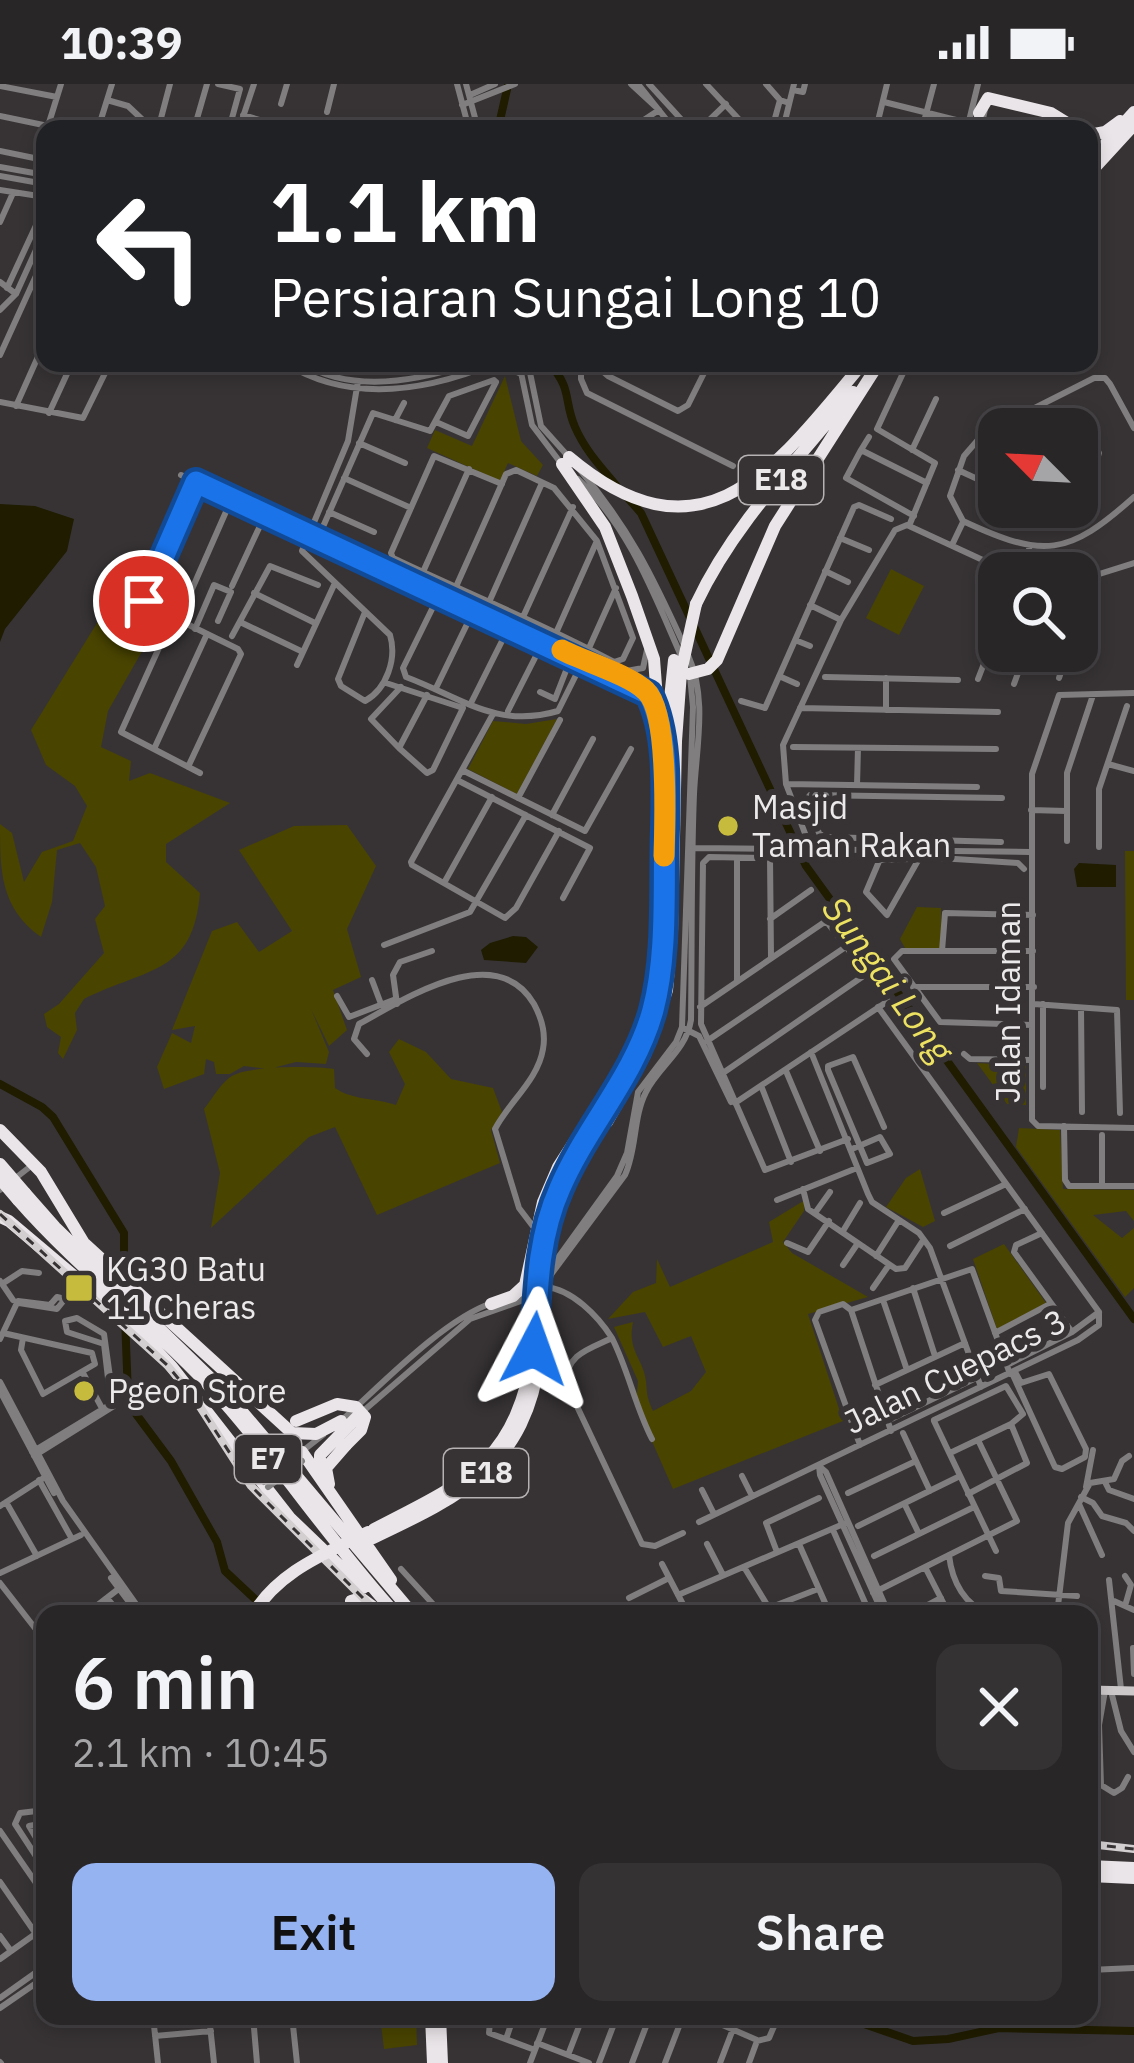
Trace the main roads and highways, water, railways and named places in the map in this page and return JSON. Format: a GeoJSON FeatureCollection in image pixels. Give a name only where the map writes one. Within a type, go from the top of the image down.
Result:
{"type":"FeatureCollection","features":[{"type":"Feature","properties":{"kind":"highway"},"geometry":{"type":"LineString","coordinates":[[983,107],[1048,120]]}},
{"type":"Feature","properties":{"kind":"highway"},"geometry":{"type":"LineString","coordinates":[[983,107],[1051,113],[1062,120]]}},
{"type":"Feature","properties":{"kind":"highway"},"geometry":{"type":"LineString","coordinates":[[1098,133],[1134,111]]}},
{"type":"Feature","properties":{"kind":"highway"},"geometry":{"type":"LineString","coordinates":[[1098,152],[1134,111]]}},
{"type":"Feature","properties":{"kind":"highway"},"geometry":{"type":"LineString","coordinates":[[1098,164],[1134,125]]}},
{"type":"Feature","properties":{"kind":"highway"},"geometry":{"type":"LineString","coordinates":[[663,717],[644,629],[611,540],[566,460],[623,495],[646,503],[693,506],[731,494],[769,470],[863,372]]}},
{"type":"Feature","properties":{"kind":"highway","name":"E18"},"geometry":{"type":"LineString","coordinates":[[260,1605],[292,1572],[448,1501],[497,1462],[528,1413],[546,1245],[561,1185],[643,1037],[661,962],[666,794],[663,717],[677,647],[735,521],[864,372]]}},
{"type":"Feature","properties":{"kind":"highway"},"geometry":{"type":"LineString","coordinates":[[702,669],[775,526],[867,372]]}},
{"type":"Feature","properties":{"kind":"highway","name":"E18"},"geometry":{"type":"LineString","coordinates":[[546,1245],[568,1189],[631,1081],[661,1015],[671,947],[681,672],[694,602]]}},
{"type":"Feature","properties":{"kind":"highway"},"geometry":{"type":"LineString","coordinates":[[490,1304],[514,1296],[525,1285],[535,1229],[558,1167],[643,1037]]}},
{"type":"Feature","properties":{"kind":"highway"},"geometry":{"type":"LineString","coordinates":[[0,1134],[50,1188]]}},
{"type":"Feature","properties":{"kind":"highway"},"geometry":{"type":"LineString","coordinates":[[0,1134],[30,1158],[105,1284]]}},
{"type":"Feature","properties":{"kind":"highway","name":"E7"},"geometry":{"type":"LineString","coordinates":[[0,1163],[64,1250],[105,1284]]}},
{"type":"Feature","properties":{"kind":"highway","name":"E7"},"geometry":{"type":"LineString","coordinates":[[0,1179],[222,1400],[384,1605]]}},
{"type":"Feature","properties":{"kind":"highway"},"geometry":{"type":"LineString","coordinates":[[0,1198],[33,1242]]}},
{"type":"Feature","properties":{"kind":"highway"},"geometry":{"type":"LineString","coordinates":[[0,1217],[105,1284],[137,1315],[184,1374],[254,1478],[382,1605]]}},
{"type":"Feature","properties":{"kind":"highway"},"geometry":{"type":"LineString","coordinates":[[137,1315],[284,1419],[296,1421],[337,1404],[356,1406],[364,1424],[331,1459],[326,1477],[348,1521]]}},
{"type":"Feature","properties":{"kind":"highway","name":"E7"},"geometry":{"type":"LineString","coordinates":[[137,1315],[229,1396],[408,1605]]}},
{"type":"Feature","properties":{"kind":"highway"},"geometry":{"type":"LineString","coordinates":[[249,1394],[292,1433],[316,1434],[340,1421]]}},
{"type":"Feature","properties":{"kind":"highway"},"geometry":{"type":"LineString","coordinates":[[322,1481],[320,1455],[358,1416]]}},
{"type":"Feature","properties":{"kind":"highway"},"geometry":{"type":"LineString","coordinates":[[237,1450],[290,1518]]}},
{"type":"Feature","properties":{"kind":"highway"},"geometry":{"type":"LineString","coordinates":[[302,1456],[409,1605]]}},
{"type":"Feature","properties":{"kind":"highway","name":"E18"},"geometry":{"type":"LineString","coordinates":[[270,1605],[293,1580],[371,1535]]}},
{"type":"Feature","properties":{"kind":"highway"},"geometry":{"type":"LineString","coordinates":[[351,1601],[361,1598],[375,1605]]}},
{"type":"Feature","properties":{"kind":"highway"},"geometry":{"type":"LineString","coordinates":[[1098,1866],[1134,1868]]}},
{"type":"Feature","properties":{"kind":"highway"},"geometry":{"type":"LineString","coordinates":[[1098,1876],[1134,1878]]}},
{"type":"Feature","properties":{"kind":"highway"},"geometry":{"type":"LineString","coordinates":[[433,2063],[435,2025]]}},
{"type":"Feature","properties":{"kind":"highway"},"geometry":{"type":"LineString","coordinates":[[436,2025],[442,2063]]}},
{"type":"Feature","properties":{"kind":"main road"},"geometry":{"type":"LineString","coordinates":[[1098,1690],[1134,1691]]}},
{"type":"Feature","properties":{"kind":"waterway","name":"Sungai Long"},"geometry":{"type":"LineString","coordinates":[[500,120],[508,85]]}},
{"type":"Feature","properties":{"kind":"waterway","name":"Sungai Long"},"geometry":{"type":"LineString","coordinates":[[557,372],[579,435],[616,485]]}},
{"type":"Feature","properties":{"kind":"waterway","name":"Sungai Long"},"geometry":{"type":"LineString","coordinates":[[626,496],[641,513],[806,866],[1134,1319]]}},
{"type":"Feature","properties":{"kind":"waterway"},"geometry":{"type":"LineString","coordinates":[[0,1084],[53,1117],[124,1233],[124,1279]]}},
{"type":"Feature","properties":{"kind":"waterway"},"geometry":{"type":"LineString","coordinates":[[125,1318],[128,1395],[133,1410],[171,1461],[217,1542],[225,1571],[261,1605]]}},
{"type":"Feature","properties":{"kind":"waterway"},"geometry":{"type":"LineString","coordinates":[[867,2025],[913,2041],[999,2028],[1134,2031]]}},
{"type":"Feature","properties":{"kind":"railway"},"geometry":{"type":"LineString","coordinates":[[0,1214],[167,1365],[193,1396],[251,1486],[370,1605]]}},
{"type":"Feature","properties":{"kind":"railway"},"geometry":{"type":"LineString","coordinates":[[1098,1845],[1134,1849]]}},
{"type":"Feature","properties":{"kind":"place","name":"Masjid Taman Rakan"},"geometry":{"type":"Point","coordinates":[728,826]}},
{"type":"Feature","properties":{"kind":"place","name":"KG30 Batu 11 Cheras"},"geometry":{"type":"Point","coordinates":[79,1288]}},
{"type":"Feature","properties":{"kind":"place","name":"Pgeon Store"},"geometry":{"type":"Point","coordinates":[84,1391]}}]}
